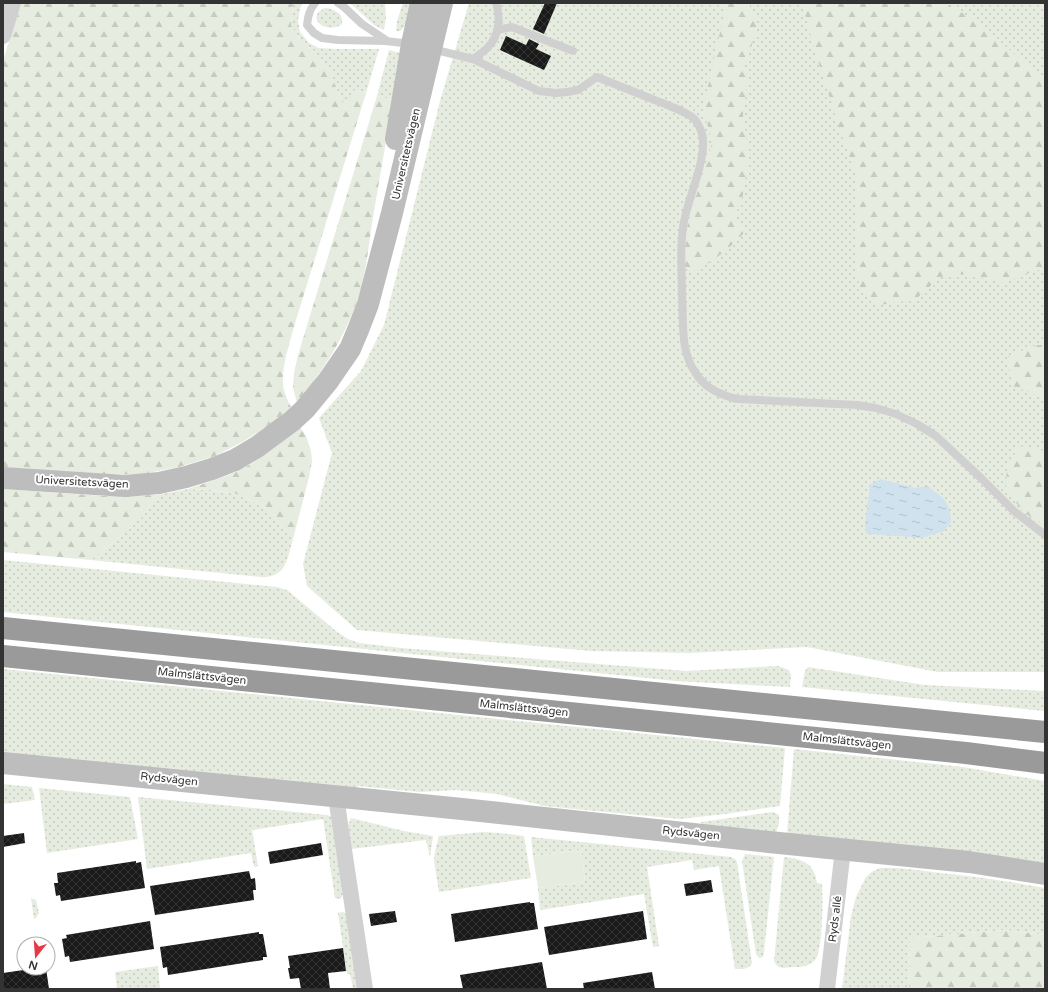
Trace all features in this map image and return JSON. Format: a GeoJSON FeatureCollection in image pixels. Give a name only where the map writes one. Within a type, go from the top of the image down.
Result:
{"type":"FeatureCollection","features":[{"type":"Feature","properties":{"kind":"highway"},"geometry":{"type":"LineString","coordinates":[[3,628],[1045,732]]}},
{"type":"Feature","properties":{"kind":"highway","name":"Malmslättsvägen"},"geometry":{"type":"LineString","coordinates":[[3,656],[966,753],[1045,763]]}},
{"type":"Feature","properties":{"kind":"street"},"geometry":{"type":"LineString","coordinates":[[3,36],[13,3]]}},
{"type":"Feature","properties":{"kind":"street","name":"Universitetsvägen"},"geometry":{"type":"LineString","coordinates":[[421,3],[422,46]]}},
{"type":"Feature","properties":{"kind":"street","name":"Universitetsvägen"},"geometry":{"type":"LineString","coordinates":[[3,478],[125,486],[159,483],[206,471],[229,462],[257,447],[280,431],[296,417],[328,381],[350,349],[368,304],[422,46],[442,3]]}},
{"type":"Feature","properties":{"kind":"street","name":"Rydsvägen"},"geometry":{"type":"LineString","coordinates":[[3,763],[571,820],[969,862],[1045,874]]}},
{"type":"Feature","properties":{"kind":"street"},"geometry":{"type":"LineString","coordinates":[[336,797],[365,989]]}},
{"type":"Feature","properties":{"kind":"street","name":"Ryds allé"},"geometry":{"type":"LineString","coordinates":[[828,989],[843,849]]}},
{"type":"Feature","properties":{"kind":"lane"},"geometry":{"type":"LineString","coordinates":[[315,3],[310,10],[307,25],[314,33],[322,38],[338,40],[386,41],[422,46],[473,59],[539,91],[556,93],[578,90],[597,77],[678,110],[695,119],[702,131],[703,141],[702,154],[685,217],[682,234],[683,327],[685,348],[689,362],[703,383],[712,390],[737,400],[857,405],[876,408],[896,414],[917,424],[936,436],[1015,512],[1045,535]]}},
{"type":"Feature","properties":{"kind":"lane"},"geometry":{"type":"LineString","coordinates":[[338,3],[362,24],[386,41]]}},
{"type":"Feature","properties":{"kind":"lane"},"geometry":{"type":"LineString","coordinates":[[473,59],[488,48],[494,40],[498,30],[499,18],[496,3]]}},
{"type":"Feature","properties":{"kind":"lane"},"geometry":{"type":"LineString","coordinates":[[498,30],[512,27],[573,51]]}},
{"type":"Feature","properties":{"kind":"green space"},"geometry":{"type":"Polygon","coordinates":[[[21,3],[293,3],[291,25],[300,40],[314,51],[329,70],[343,104],[355,90],[366,93],[286,355],[283,382],[284,390],[291,407],[276,420],[244,441],[215,456],[179,467],[142,474],[103,475],[3,467],[3,61],[21,3]]]}},
{"type":"Feature","properties":{"kind":"green space"},"geometry":{"type":"Polygon","coordinates":[[[293,3],[303,3],[298,20],[300,32],[309,43],[319,48],[379,49],[366,93],[355,90],[343,105],[329,70],[314,51],[300,40],[291,25],[293,3]]]}},
{"type":"Feature","properties":{"kind":"green space"},"geometry":{"type":"Polygon","coordinates":[[[350,3],[385,3],[386,18],[384,30],[374,25],[350,3]]]}},
{"type":"Feature","properties":{"kind":"green space"},"geometry":{"type":"Polygon","coordinates":[[[403,3],[414,3],[410,21],[400,31],[396,31],[397,21],[403,3]]]}},
{"type":"Feature","properties":{"kind":"green space"},"geometry":{"type":"Polygon","coordinates":[[[469,3],[1045,3],[1045,672],[938,672],[807,647],[689,653],[591,651],[357,630],[307,586],[303,564],[332,453],[319,418],[361,371],[384,325],[440,101],[469,3]]]}},
{"type":"Feature","properties":{"kind":"green space"},"geometry":{"type":"Polygon","coordinates":[[[723,3],[749,3],[758,26],[745,66],[748,79],[743,115],[749,155],[743,195],[735,217],[746,231],[720,255],[690,273],[684,265],[687,227],[712,143],[707,123],[702,113],[725,10],[722,8],[723,3]]]}},
{"type":"Feature","properties":{"kind":"green space"},"geometry":{"type":"Polygon","coordinates":[[[802,3],[944,3],[977,21],[1045,81],[1045,270],[1038,270],[1003,283],[963,274],[940,277],[916,299],[880,305],[861,292],[856,270],[855,172],[813,45],[802,3]]]}},
{"type":"Feature","properties":{"kind":"green space"},"geometry":{"type":"Polygon","coordinates":[[[325,8],[332,9],[341,15],[341,25],[329,27],[323,26],[319,23],[317,16],[319,12],[325,8]]]}},
{"type":"Feature","properties":{"kind":"green space"},"geometry":{"type":"Polygon","coordinates":[[[389,50],[403,54],[393,100],[377,96],[389,50]]]}},
{"type":"Feature","properties":{"kind":"green space"},"geometry":{"type":"Polygon","coordinates":[[[377,96],[393,100],[363,282],[352,315],[332,355],[297,403],[293,388],[294,373],[298,355],[377,96]]]}},
{"type":"Feature","properties":{"kind":"green space"},"geometry":{"type":"Polygon","coordinates":[[[1045,344],[1045,399],[1013,386],[1007,357],[1030,347],[1045,344]]]}},
{"type":"Feature","properties":{"kind":"green space"},"geometry":{"type":"Polygon","coordinates":[[[300,427],[306,436],[311,451],[312,461],[293,539],[268,509],[237,494],[211,490],[188,489],[239,471],[266,454],[300,427]]]}},
{"type":"Feature","properties":{"kind":"green space"},"geometry":{"type":"Polygon","coordinates":[[[1020,446],[1045,451],[1045,526],[1023,512],[1006,488],[1007,465],[1020,446]]]}},
{"type":"Feature","properties":{"kind":"green space"},"geometry":{"type":"Polygon","coordinates":[[[3,489],[104,496],[157,495],[141,518],[91,560],[3,552],[3,489]]]}},
{"type":"Feature","properties":{"kind":"green space"},"geometry":{"type":"Polygon","coordinates":[[[188,489],[211,490],[237,494],[268,509],[293,539],[288,556],[281,571],[271,576],[261,577],[91,560],[141,518],[157,495],[188,489]]]}},
{"type":"Feature","properties":{"kind":"green space"},"geometry":{"type":"Polygon","coordinates":[[[3,560],[277,587],[287,590],[336,631],[348,639],[359,643],[401,648],[686,671],[778,666],[789,670],[791,675],[790,687],[676,681],[3,612],[3,560]]]}},
{"type":"Feature","properties":{"kind":"green space"},"geometry":{"type":"Polygon","coordinates":[[[808,667],[925,685],[1045,691],[1045,711],[802,687],[805,671],[808,667]]]}},
{"type":"Feature","properties":{"kind":"green space"},"geometry":{"type":"Polygon","coordinates":[[[3,669],[785,748],[780,806],[680,819],[544,806],[497,794],[456,790],[420,792],[358,786],[357,790],[3,754],[3,669]]]}},
{"type":"Feature","properties":{"kind":"green space"},"geometry":{"type":"Polygon","coordinates":[[[794,749],[963,767],[1045,781],[1045,865],[787,834],[794,749]]]}},
{"type":"Feature","properties":{"kind":"green space"},"geometry":{"type":"Polygon","coordinates":[[[3,784],[32,787],[35,800],[3,804],[3,784]]]}},
{"type":"Feature","properties":{"kind":"green space"},"geometry":{"type":"Polygon","coordinates":[[[39,788],[130,797],[138,839],[47,853],[39,788]]]}},
{"type":"Feature","properties":{"kind":"green space"},"geometry":{"type":"Polygon","coordinates":[[[138,797],[327,815],[332,817],[343,892],[342,897],[340,899],[335,898],[323,819],[252,830],[258,866],[254,867],[251,853],[147,869],[138,797]]]}},
{"type":"Feature","properties":{"kind":"green space"},"geometry":{"type":"Polygon","coordinates":[[[773,812],[779,815],[779,823],[776,833],[702,825],[701,822],[773,812]]]}},
{"type":"Feature","properties":{"kind":"green space"},"geometry":{"type":"Polygon","coordinates":[[[351,818],[404,831],[433,836],[430,857],[426,840],[351,849],[348,826],[351,818]]]}},
{"type":"Feature","properties":{"kind":"green space"},"geometry":{"type":"Polygon","coordinates":[[[483,832],[524,836],[531,878],[439,892],[434,861],[439,836],[483,832]]]}},
{"type":"Feature","properties":{"kind":"green space"},"geometry":{"type":"Polygon","coordinates":[[[531,837],[731,857],[735,859],[737,862],[752,963],[751,965],[745,969],[735,969],[719,866],[694,870],[692,860],[647,867],[659,946],[653,947],[644,894],[540,910],[538,888],[585,882],[581,850],[533,856],[531,837]]]}},
{"type":"Feature","properties":{"kind":"green space"},"geometry":{"type":"Polygon","coordinates":[[[581,850],[585,882],[538,888],[533,856],[581,850]]]}},
{"type":"Feature","properties":{"kind":"green space"},"geometry":{"type":"Polygon","coordinates":[[[745,854],[774,857],[764,952],[763,957],[759,958],[756,954],[742,861],[745,854]]]}},
{"type":"Feature","properties":{"kind":"green space"},"geometry":{"type":"Polygon","coordinates":[[[784,857],[797,859],[806,863],[816,876],[817,883],[822,884],[822,924],[820,946],[815,960],[804,966],[782,968],[777,966],[774,961],[784,857]]]}},
{"type":"Feature","properties":{"kind":"green space"},"geometry":{"type":"Polygon","coordinates":[[[880,868],[906,869],[960,875],[1045,888],[1045,935],[1005,930],[910,938],[909,989],[842,989],[851,916],[856,897],[866,877],[873,871],[880,868]]]}},
{"type":"Feature","properties":{"kind":"green space"},"geometry":{"type":"Polygon","coordinates":[[[31,898],[36,900],[39,913],[34,919],[31,898]]]}},
{"type":"Feature","properties":{"kind":"green space"},"geometry":{"type":"Polygon","coordinates":[[[342,912],[347,916],[358,989],[353,989],[350,974],[347,974],[338,913],[342,912]]]}},
{"type":"Feature","properties":{"kind":"green space"},"geometry":{"type":"Polygon","coordinates":[[[1005,930],[1045,935],[1045,989],[909,989],[910,938],[1005,930]]]}},
{"type":"Feature","properties":{"kind":"green space"},"geometry":{"type":"Polygon","coordinates":[[[158,966],[160,989],[117,989],[115,972],[158,966]]]}},
{"type":"Feature","properties":{"kind":"water"},"geometry":{"type":"Polygon","coordinates":[[[880,479],[915,488],[927,486],[945,500],[949,508],[951,522],[944,531],[922,538],[867,534],[865,526],[870,485],[880,479]]]}},
{"type":"Feature","properties":{"kind":"building"},"geometry":{"type":"Polygon","coordinates":[[[545,3],[557,3],[544,34],[533,29],[545,3]]]}},
{"type":"Feature","properties":{"kind":"building"},"geometry":{"type":"Polygon","coordinates":[[[506,36],[526,45],[529,39],[539,44],[536,49],[551,56],[544,70],[500,50],[506,36]]]}},
{"type":"Feature","properties":{"kind":"building"},"geometry":{"type":"Polygon","coordinates":[[[24,833],[25,843],[3,847],[3,836],[24,833]]]}},
{"type":"Feature","properties":{"kind":"building"},"geometry":{"type":"Polygon","coordinates":[[[321,843],[323,855],[270,864],[268,852],[321,843]]]}},
{"type":"Feature","properties":{"kind":"building"},"geometry":{"type":"Polygon","coordinates":[[[136,861],[136,863],[141,862],[145,888],[61,901],[60,895],[56,896],[54,883],[58,883],[57,873],[136,861]]]}},
{"type":"Feature","properties":{"kind":"building"},"geometry":{"type":"Polygon","coordinates":[[[249,871],[251,879],[255,878],[256,890],[253,890],[254,900],[155,915],[150,886],[249,871]]]}},
{"type":"Feature","properties":{"kind":"building"},"geometry":{"type":"Polygon","coordinates":[[[711,880],[713,892],[686,896],[684,884],[711,880]]]}},
{"type":"Feature","properties":{"kind":"building"},"geometry":{"type":"Polygon","coordinates":[[[530,902],[534,903],[538,929],[455,942],[451,914],[530,902]]]}},
{"type":"Feature","properties":{"kind":"building"},"geometry":{"type":"Polygon","coordinates":[[[395,911],[397,922],[371,926],[369,914],[395,911]]]}},
{"type":"Feature","properties":{"kind":"building"},"geometry":{"type":"Polygon","coordinates":[[[643,911],[647,939],[549,955],[544,927],[643,911]]]}},
{"type":"Feature","properties":{"kind":"building"},"geometry":{"type":"Polygon","coordinates":[[[150,921],[154,949],[70,962],[69,956],[65,957],[62,939],[67,938],[66,935],[150,921]]]}},
{"type":"Feature","properties":{"kind":"building"},"geometry":{"type":"Polygon","coordinates":[[[259,932],[259,934],[263,934],[267,957],[263,957],[263,960],[168,975],[167,967],[163,968],[160,947],[259,932]]]}},
{"type":"Feature","properties":{"kind":"building"},"geometry":{"type":"Polygon","coordinates":[[[343,948],[346,971],[328,973],[330,989],[301,989],[299,978],[290,979],[288,956],[343,948]]]}},
{"type":"Feature","properties":{"kind":"building"},"geometry":{"type":"Polygon","coordinates":[[[542,962],[547,989],[463,989],[460,975],[542,962]]]}},
{"type":"Feature","properties":{"kind":"building"},"geometry":{"type":"Polygon","coordinates":[[[16,971],[16,976],[47,976],[49,989],[3,989],[3,973],[16,971]]]}},
{"type":"Feature","properties":{"kind":"building"},"geometry":{"type":"Polygon","coordinates":[[[652,972],[655,989],[584,989],[583,983],[652,972]]]}}]}
